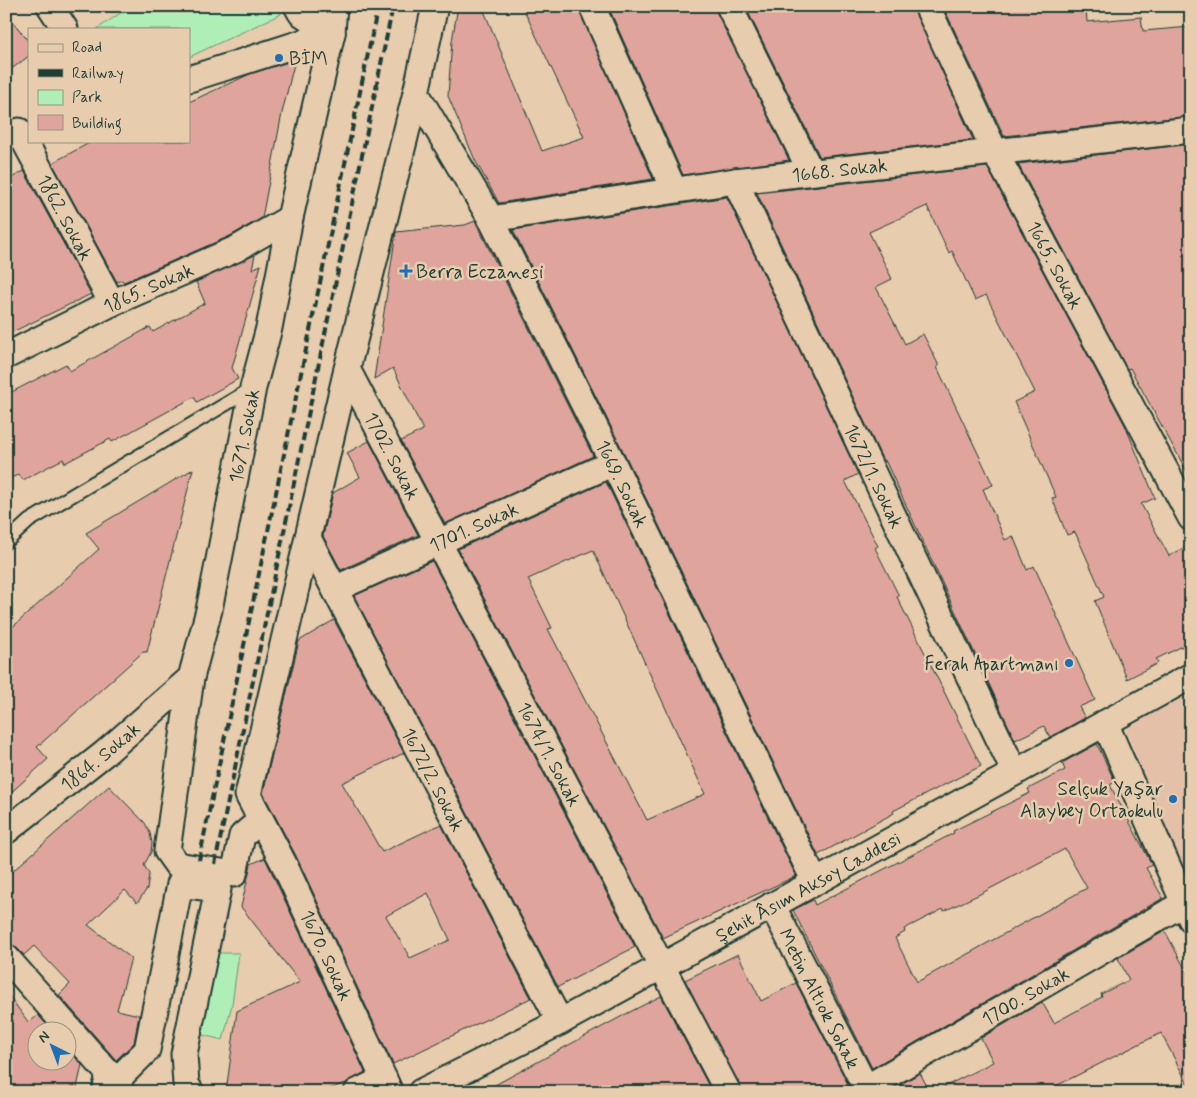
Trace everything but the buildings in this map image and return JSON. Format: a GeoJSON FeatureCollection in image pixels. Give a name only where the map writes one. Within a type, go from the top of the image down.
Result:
{"type":"FeatureCollection","features":[{"type":"Feature","properties":{"kind":"street"},"geometry":{"type":"LineString","coordinates":[[50,6],[64,28]]}},
{"type":"Feature","properties":{"kind":"street"},"geometry":{"type":"LineString","coordinates":[[297,6],[301,13],[332,33]]}},
{"type":"Feature","properties":{"kind":"street","name":"1671. Sokak"},"geometry":{"type":"LineString","coordinates":[[260,821],[242,836],[234,874],[177,865],[167,851],[191,678],[209,610],[253,388],[269,328],[290,218],[332,33],[334,6]]}},
{"type":"Feature","properties":{"kind":"street"},"geometry":{"type":"LineString","coordinates":[[260,821],[248,795],[347,369],[416,92],[435,6]]}},
{"type":"Feature","properties":{"kind":"street"},"geometry":{"type":"LineString","coordinates":[[592,6],[674,190]]}},
{"type":"Feature","properties":{"kind":"street"},"geometry":{"type":"LineString","coordinates":[[729,6],[811,172]]}},
{"type":"Feature","properties":{"kind":"street","name":"1665. Sokak"},"geometry":{"type":"LineString","coordinates":[[928,6],[995,152],[1191,518]]}},
{"type":"Feature","properties":{"kind":"street"},"geometry":{"type":"LineString","coordinates":[[190,79],[332,33]]}},
{"type":"Feature","properties":{"kind":"street","name":"1669. Sokak"},"geometry":{"type":"LineString","coordinates":[[416,92],[490,219],[613,463],[814,882]]}},
{"type":"Feature","properties":{"kind":"street","name":"1668. Sokak"},"geometry":{"type":"LineString","coordinates":[[490,219],[736,181],[1191,130]]}},
{"type":"Feature","properties":{"kind":"street","name":"1862. Sokak"},"geometry":{"type":"LineString","coordinates":[[18,132],[112,303]]}},
{"type":"Feature","properties":{"kind":"street","name":"1672/1. Sokak"},"geometry":{"type":"LineString","coordinates":[[736,181],[1014,771]]}},
{"type":"Feature","properties":{"kind":"street","name":"1865. Sokak"},"geometry":{"type":"LineString","coordinates":[[6,356],[112,303],[236,250],[290,218]]}},
{"type":"Feature","properties":{"kind":"street","name":"1702. Sokak"},"geometry":{"type":"LineString","coordinates":[[347,369],[439,540]]}},
{"type":"Feature","properties":{"kind":"street","name":"1701. Sokak"},"geometry":{"type":"LineString","coordinates":[[335,589],[439,540],[613,463]]}},
{"type":"Feature","properties":{"kind":"street","name":"1672/2. Sokak"},"geometry":{"type":"LineString","coordinates":[[308,538],[560,1022]]}},
{"type":"Feature","properties":{"kind":"street","name":"1674/1. Sokak"},"geometry":{"type":"LineString","coordinates":[[439,540],[728,1092]]}},
{"type":"Feature","properties":{"kind":"street","name":"Şehit Âsım Aksoy Caddesi"},"geometry":{"type":"LineString","coordinates":[[421,1092],[560,1022],[1014,771],[1191,676]]}},
{"type":"Feature","properties":{"kind":"street","name":"1864. Sokak"},"geometry":{"type":"LineString","coordinates":[[8,826],[105,753],[191,678]]}},
{"type":"Feature","properties":{"kind":"street"},"geometry":{"type":"LineString","coordinates":[[1105,723],[1187,911]]}},
{"type":"Feature","properties":{"kind":"street","name":"1670. Sokak"},"geometry":{"type":"LineString","coordinates":[[260,821],[288,872],[387,1086]]}},
{"type":"Feature","properties":{"kind":"street"},"geometry":{"type":"LineString","coordinates":[[117,1092],[121,1076],[147,1050],[180,884],[218,890],[184,1054],[186,1084],[191,1092]]}},
{"type":"Feature","properties":{"kind":"street","name":"Metin Altıok Sokak"},"geometry":{"type":"LineString","coordinates":[[772,905],[867,1090]]}},
{"type":"Feature","properties":{"kind":"street","name":"1700. Sokak"},"geometry":{"type":"LineString","coordinates":[[867,1090],[1187,911]]}},
{"type":"Feature","properties":{"kind":"street"},"geometry":{"type":"LineString","coordinates":[[6,957],[109,1074],[105,1092]]}},
{"type":"Feature","properties":{"kind":"street"},"geometry":{"type":"LineString","coordinates":[[357,1092],[387,1086]]}},
{"type":"Feature","properties":{"kind":"lane"},"geometry":{"type":"LineString","coordinates":[[6,542],[29,521],[253,388]]}},
{"type":"Feature","properties":{"kind":"shaded area","name":"Selçuk Yaşar Alaybey Ortaokulu"},"geometry":{"type":"Polygon","coordinates":[[[1191,692],[1191,888],[1125,728],[1191,692]]]}},
{"type":"Feature","properties":{"kind":"green space"},"geometry":{"type":"Polygon","coordinates":[[[131,6],[276,6],[281,14],[190,57],[190,28],[98,28],[131,6]]]}},
{"type":"Feature","properties":{"kind":"green space"},"geometry":{"type":"Polygon","coordinates":[[[209,953],[239,953],[232,1004],[223,1040],[199,1034],[209,953]]]}},
{"type":"Feature","properties":{"kind":"railway"},"geometry":{"type":"LineString","coordinates":[[199,860],[378,6]]}},
{"type":"Feature","properties":{"kind":"railway"},"geometry":{"type":"LineString","coordinates":[[215,864],[393,6]]}},
{"type":"Feature","properties":{"kind":"place","name":"BİM"},"geometry":{"type":"Point","coordinates":[279,58]}},
{"type":"Feature","properties":{"kind":"place","name":"Berra Eczanesi"},"geometry":{"type":"Point","coordinates":[406,271]}},
{"type":"Feature","properties":{"kind":"place","name":"Ferah Apartmanı"},"geometry":{"type":"Point","coordinates":[1069,663]}},
{"type":"Feature","properties":{"kind":"place","name":"Selçuk Yaşar Alaybey Ortaokulu"},"geometry":{"type":"Point","coordinates":[1173,799]}}]}
